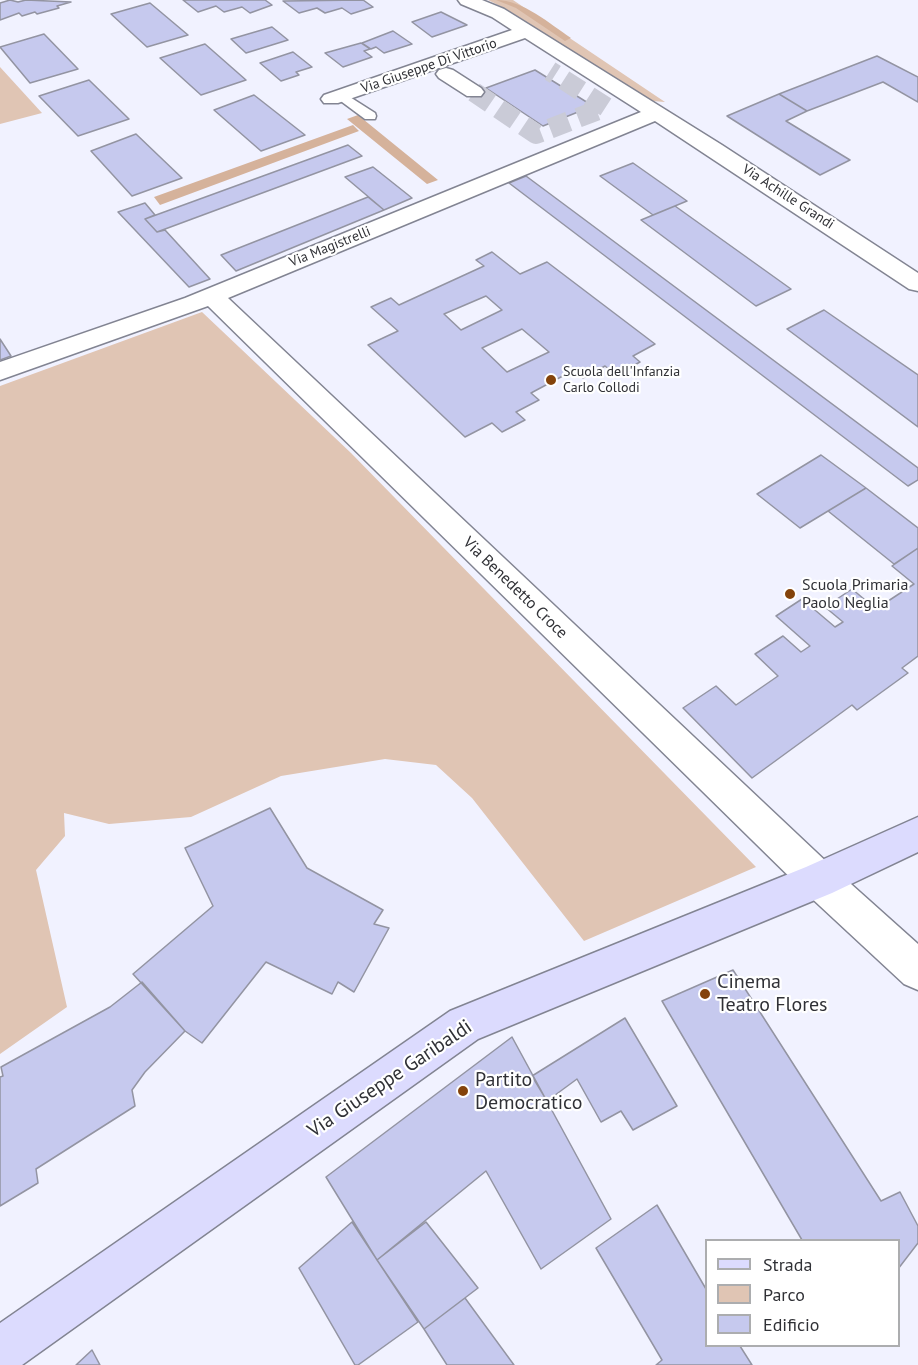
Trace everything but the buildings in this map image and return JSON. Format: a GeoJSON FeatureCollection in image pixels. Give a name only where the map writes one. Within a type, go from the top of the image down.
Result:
{"type":"FeatureCollection","features":[{"type":"Feature","properties":{"kind":"street","name":"Via Giuseppe Di Vittorio"},"geometry":{"type":"LineString","coordinates":[[467,0],[498,13],[656,113]]}},
{"type":"Feature","properties":{"kind":"street","name":"Via Giuseppe Di Vittorio"},"geometry":{"type":"LineString","coordinates":[[342,96],[439,69],[527,31]]}},
{"type":"Feature","properties":{"kind":"street"},"geometry":{"type":"LineString","coordinates":[[439,69],[474,92]]}},
{"type":"Feature","properties":{"kind":"street","name":"Via Achille Grandi"},"geometry":{"type":"LineString","coordinates":[[656,113],[715,149],[918,284]]}},
{"type":"Feature","properties":{"kind":"street","name":"Via Magistrelli"},"geometry":{"type":"LineString","coordinates":[[0,371],[211,296],[656,113]]}},
{"type":"Feature","properties":{"kind":"street","name":"Via Benedetto Croce"},"geometry":{"type":"LineString","coordinates":[[211,296],[819,880],[918,970]]}},
{"type":"Feature","properties":{"kind":"street","name":"Via Giuseppe Garibaldi"},"geometry":{"type":"LineString","coordinates":[[0,1352],[464,1025],[819,880],[918,834]]}},
{"type":"Feature","properties":{"kind":"lane"},"geometry":{"type":"LineString","coordinates":[[342,96],[370,116]]}},
{"type":"Feature","properties":{"kind":"green space"},"geometry":{"type":"Polygon","coordinates":[[[488,0],[513,0],[665,102],[652,101],[488,0]]]}},
{"type":"Feature","properties":{"kind":"green space"},"geometry":{"type":"Polygon","coordinates":[[[0,67],[42,113],[0,124],[0,67]]]}},
{"type":"Feature","properties":{"kind":"green space"},"geometry":{"type":"Polygon","coordinates":[[[202,312],[351,453],[756,867],[584,941],[472,798],[436,765],[385,759],[281,776],[191,817],[109,824],[64,813],[65,836],[36,870],[67,1007],[0,1054],[0,386],[202,312]]]}},
{"type":"Feature","properties":{"kind":"shaded area"},"geometry":{"type":"Polygon","coordinates":[[[496,0],[526,8],[571,38],[565,41],[516,8],[496,0]]]}},
{"type":"Feature","properties":{"kind":"shaded area"},"geometry":{"type":"Polygon","coordinates":[[[358,115],[438,180],[427,184],[347,119],[358,115]]]}},
{"type":"Feature","properties":{"kind":"shaded area"},"geometry":{"type":"Polygon","coordinates":[[[353,125],[359,131],[160,205],[154,197],[353,125]]]}},
{"type":"Feature","properties":{"kind":"tunnel"},"geometry":{"type":"LineString","coordinates":[[474,92],[536,134],[606,107],[550,71]]}},
{"type":"Feature","properties":{"kind":"place","name":"Scuola dell'Infanzia Carlo Collodi"},"geometry":{"type":"Point","coordinates":[551,380]}},
{"type":"Feature","properties":{"kind":"place","name":"Scuola Primaria Paolo Neglia"},"geometry":{"type":"Point","coordinates":[790,594]}},
{"type":"Feature","properties":{"kind":"place","name":"Cinema Teatro Flores"},"geometry":{"type":"Point","coordinates":[705,994]}},
{"type":"Feature","properties":{"kind":"place","name":"Partito Democratico"},"geometry":{"type":"Point","coordinates":[463,1091]}}]}
